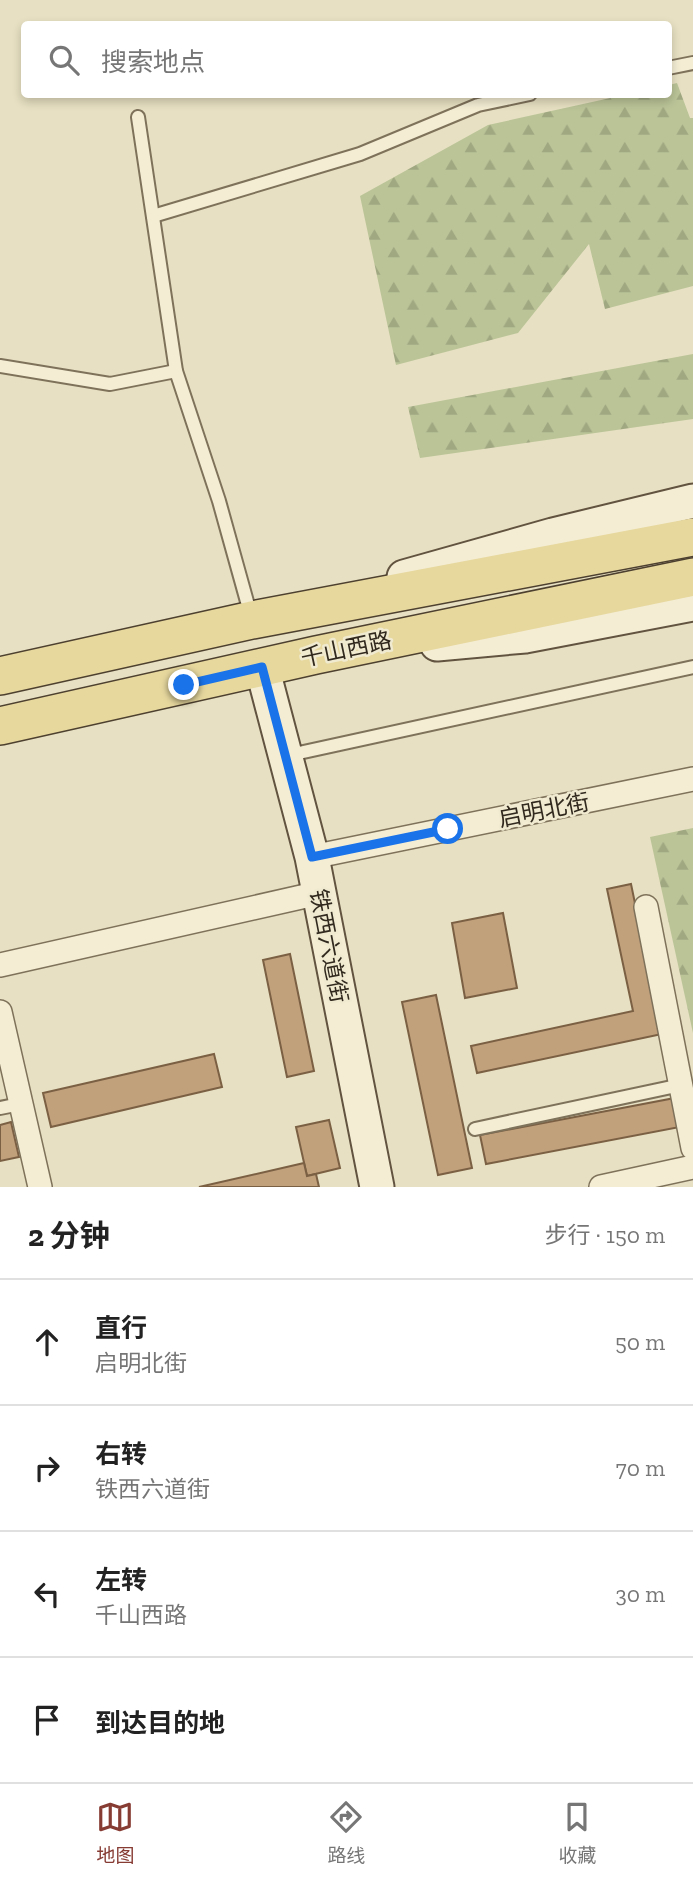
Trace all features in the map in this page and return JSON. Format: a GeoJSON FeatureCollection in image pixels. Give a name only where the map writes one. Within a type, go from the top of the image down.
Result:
{"type":"FeatureCollection","features":[{"type":"Feature","properties":{"kind":"main road"},"geometry":{"type":"LineString","coordinates":[[252,620],[553,535],[693,501]]}},
{"type":"Feature","properties":{"kind":"main road","name":"千山西路"},"geometry":{"type":"LineString","coordinates":[[0,676],[252,620],[693,537]]}},
{"type":"Feature","properties":{"kind":"main road","name":"千山西路"},"geometry":{"type":"LineString","coordinates":[[0,726],[316,655],[693,577]]}},
{"type":"Feature","properties":{"kind":"main road"},"geometry":{"type":"LineString","coordinates":[[316,655],[525,636],[693,604]]}},
{"type":"Feature","properties":{"kind":"main road","name":"铁西六道街"},"geometry":{"type":"LineString","coordinates":[[262,667],[312,857],[377,1187]]}},
{"type":"Feature","properties":{"kind":"street","name":"启明北街"},"geometry":{"type":"LineString","coordinates":[[312,857],[693,779]]}},
{"type":"Feature","properties":{"kind":"street"},"geometry":{"type":"LineString","coordinates":[[0,965],[319,893]]}},
{"type":"Feature","properties":{"kind":"street"},"geometry":{"type":"LineString","coordinates":[[646,906],[693,1149]]}},
{"type":"Feature","properties":{"kind":"street"},"geometry":{"type":"LineString","coordinates":[[0,1012],[10,1106],[40,1187]]}},
{"type":"Feature","properties":{"kind":"street"},"geometry":{"type":"LineString","coordinates":[[601,1187],[693,1167]]}},
{"type":"Feature","properties":{"kind":"lane"},"geometry":{"type":"LineString","coordinates":[[672,67],[693,63]]}},
{"type":"Feature","properties":{"kind":"lane"},"geometry":{"type":"LineString","coordinates":[[153,216],[360,154],[478,104],[509,98]]}},
{"type":"Feature","properties":{"kind":"lane"},"geometry":{"type":"LineString","coordinates":[[138,117],[176,371],[219,501],[252,620]]}},
{"type":"Feature","properties":{"kind":"lane"},"geometry":{"type":"LineString","coordinates":[[0,366],[110,384],[176,371]]}},
{"type":"Feature","properties":{"kind":"lane"},"geometry":{"type":"LineString","coordinates":[[285,756],[693,667]]}},
{"type":"Feature","properties":{"kind":"lane"},"geometry":{"type":"LineString","coordinates":[[475,1129],[681,1085]]}},
{"type":"Feature","properties":{"kind":"green space"},"geometry":{"type":"Polygon","coordinates":[[[677,83],[690,118],[693,118],[693,286],[605,309],[589,244],[518,333],[396,365],[360,196],[488,125],[610,98],[672,98],[672,84],[677,83]]]}},
{"type":"Feature","properties":{"kind":"green space"},"geometry":{"type":"Polygon","coordinates":[[[693,354],[693,419],[420,458],[408,407],[693,354]]]}},
{"type":"Feature","properties":{"kind":"green space"},"geometry":{"type":"Polygon","coordinates":[[[693,828],[693,1033],[650,837],[693,828]]]}},
{"type":"Feature","properties":{"kind":"building"},"geometry":{"type":"Polygon","coordinates":[[[631,884],[662,1034],[477,1073],[471,1046],[633,1011],[607,889],[631,884]]]}},
{"type":"Feature","properties":{"kind":"building"},"geometry":{"type":"Polygon","coordinates":[[[503,913],[517,988],[465,998],[452,923],[503,913]]]}},
{"type":"Feature","properties":{"kind":"building"},"geometry":{"type":"Polygon","coordinates":[[[290,954],[314,1071],[287,1077],[263,960],[290,954]]]}},
{"type":"Feature","properties":{"kind":"building"},"geometry":{"type":"Polygon","coordinates":[[[436,995],[472,1168],[438,1175],[402,1002],[436,995]]]}},
{"type":"Feature","properties":{"kind":"building"},"geometry":{"type":"Polygon","coordinates":[[[214,1054],[222,1087],[51,1127],[43,1093],[214,1054]]]}},
{"type":"Feature","properties":{"kind":"building"},"geometry":{"type":"Polygon","coordinates":[[[680,1097],[685,1126],[486,1164],[480,1135],[680,1097]]]}},
{"type":"Feature","properties":{"kind":"building"},"geometry":{"type":"Polygon","coordinates":[[[329,1120],[340,1168],[307,1176],[296,1127],[329,1120]]]}},
{"type":"Feature","properties":{"kind":"building"},"geometry":{"type":"Polygon","coordinates":[[[11,1122],[19,1157],[0,1161],[0,1125],[11,1122]]]}},
{"type":"Feature","properties":{"kind":"building"},"geometry":{"type":"Polygon","coordinates":[[[304,1163],[307,1176],[316,1174],[319,1187],[199,1187],[304,1163]]]}},
{"type":"Feature","properties":{"kind":"route"},"geometry":{"type":"LineString","coordinates":[[184,685],[262,667],[312,857],[448,829]]}}]}
